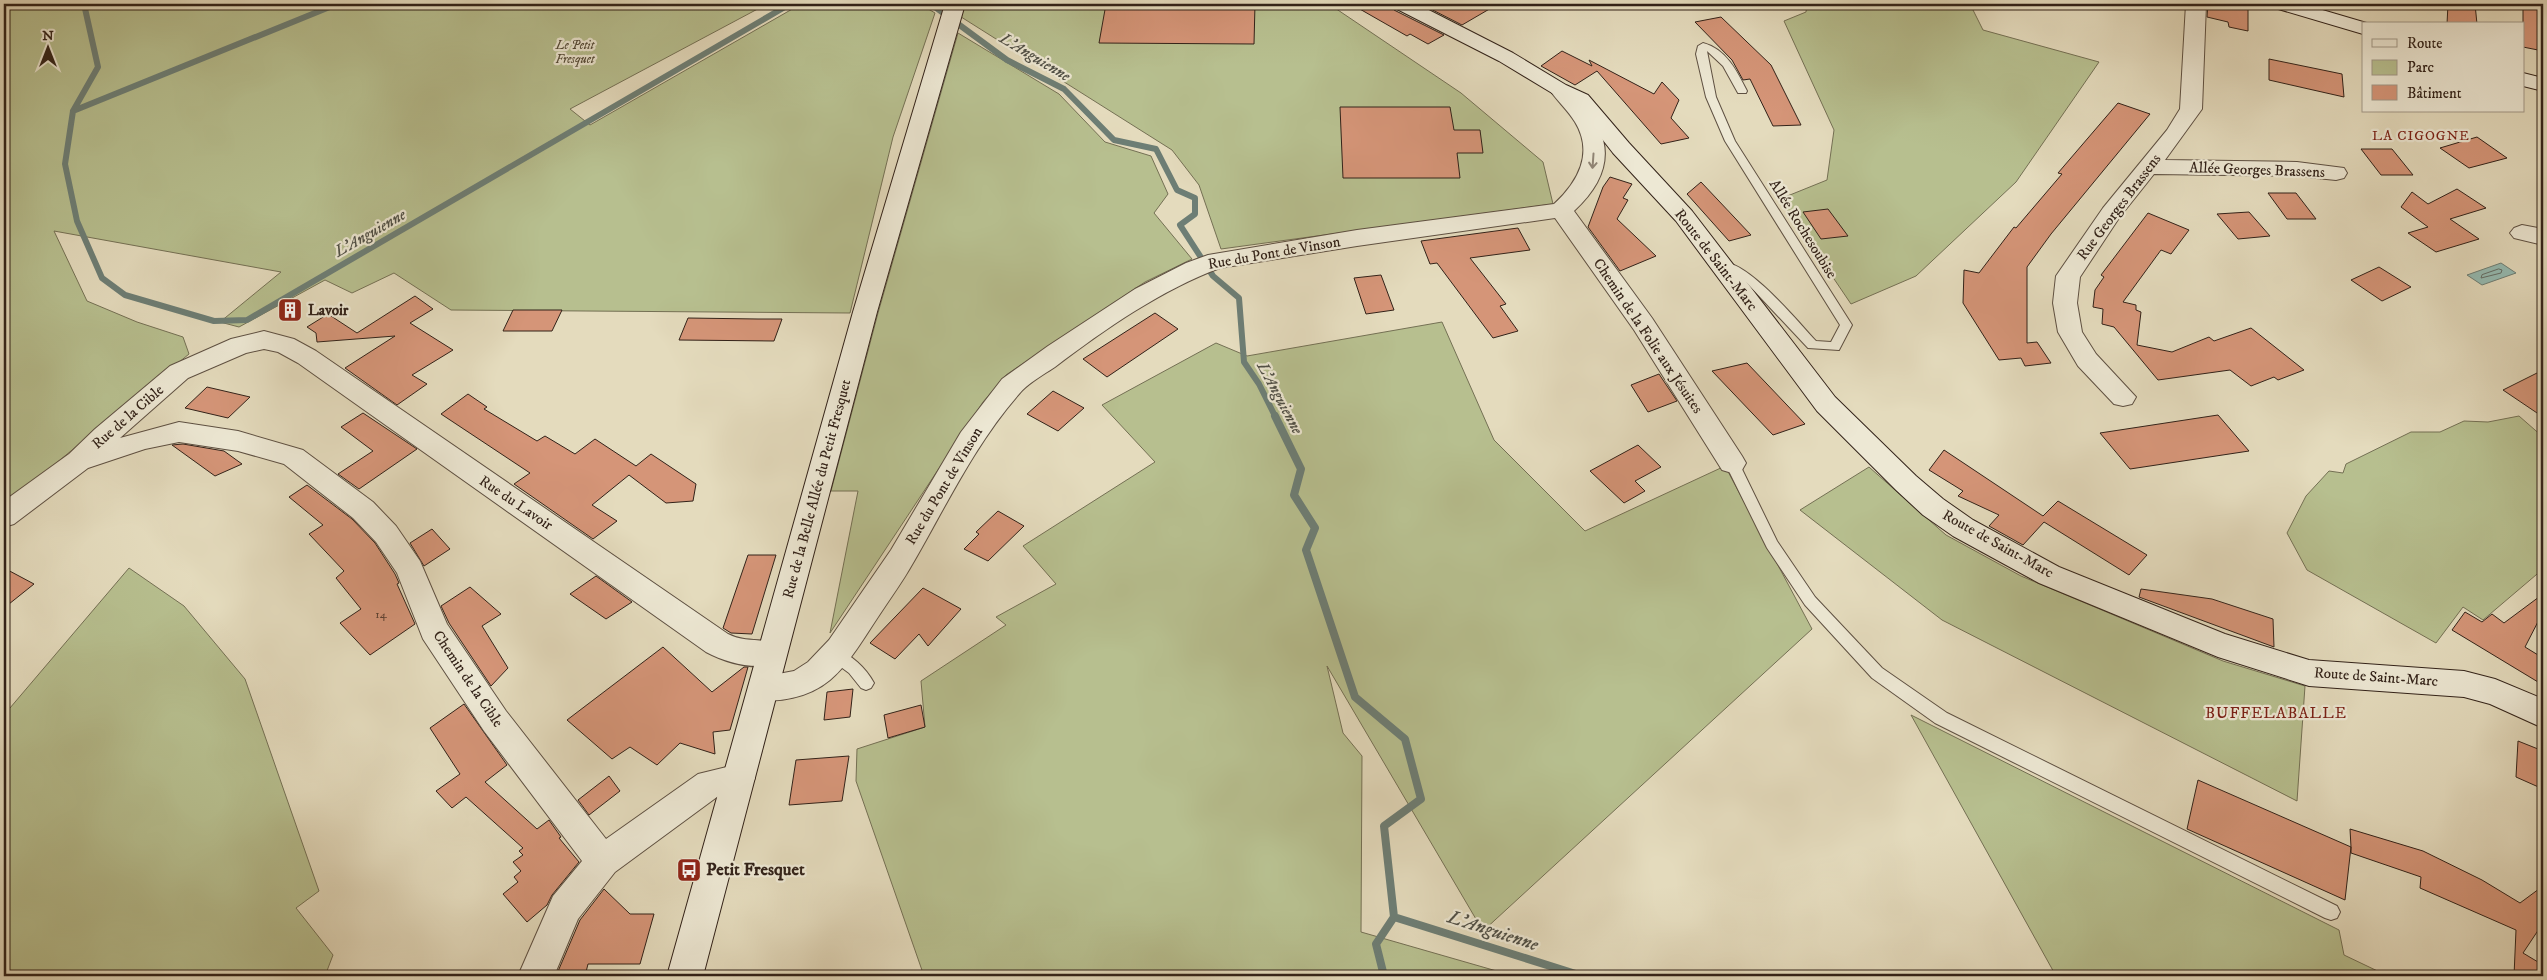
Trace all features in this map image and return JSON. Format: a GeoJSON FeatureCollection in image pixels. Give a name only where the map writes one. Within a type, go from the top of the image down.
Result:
{"type":"FeatureCollection","features":[{"type":"Feature","properties":{"kind":"street","name":"Rue de la Belle Allée du Petit Fresquet"},"geometry":{"type":"LineString","coordinates":[[685,976],[886,238],[955,4]]}},
{"type":"Feature","properties":{"kind":"street"},"geometry":{"type":"LineString","coordinates":[[1402,4],[1506,57],[1559,89],[1586,121],[1594,146],[1593,172],[1578,197],[1561,210]]}},
{"type":"Feature","properties":{"kind":"street","name":"Rue Georges Brassens"},"geometry":{"type":"LineString","coordinates":[[2123,397],[2087,360],[2070,332],[2065,303],[2068,276],[2111,213],[2175,134],[2191,109],[2196,4]]}},
{"type":"Feature","properties":{"kind":"street"},"geometry":{"type":"LineString","coordinates":[[2282,4],[2362,28]]}},
{"type":"Feature","properties":{"kind":"street"},"geometry":{"type":"LineString","coordinates":[[2524,79],[2543,85]]}},
{"type":"Feature","properties":{"kind":"street","name":"Route de Saint-Marc"},"geometry":{"type":"LineString","coordinates":[[1559,89],[1581,99],[1621,148],[1684,216],[1826,404],[1906,483],[1933,507],[1963,528],[2049,574],[2236,650],[2309,673],[2464,684],[2495,692],[2528,706],[2543,715]]}},
{"type":"Feature","properties":{"kind":"street","name":"Allée Georges Brassens"},"geometry":{"type":"LineString","coordinates":[[2148,167],[2297,169],[2336,173]]}},
{"type":"Feature","properties":{"kind":"street","name":"Rue du Pont de Vinson"},"geometry":{"type":"LineString","coordinates":[[763,688],[800,683],[819,671],[835,654],[901,558],[970,439],[1011,386],[1057,352],[1144,295],[1205,265],[1357,238],[1561,210]]}},
{"type":"Feature","properties":{"kind":"street","name":"Chemin de la Folie aux Jésuites"},"geometry":{"type":"LineString","coordinates":[[1561,210],[1643,324],[1732,463]]}},
{"type":"Feature","properties":{"kind":"street","name":"Rue du Lavoir"},"geometry":{"type":"LineString","coordinates":[[264,340],[285,345],[307,357],[717,643],[733,650],[772,653]]}},
{"type":"Feature","properties":{"kind":"street","name":"Rue de la Cible"},"geometry":{"type":"LineString","coordinates":[[4,516],[79,460],[104,436],[179,372],[240,345],[264,340]]}},
{"type":"Feature","properties":{"kind":"street","name":"Chemin de la Cible"},"geometry":{"type":"LineString","coordinates":[[79,460],[143,440],[179,432],[238,441],[293,457],[363,510],[386,534],[410,569],[434,630],[495,721],[603,861]]}},
{"type":"Feature","properties":{"kind":"street"},"geometry":{"type":"LineString","coordinates":[[536,976],[565,908],[603,861],[667,817],[709,784],[739,778]]}},
{"type":"Feature","properties":{"kind":"lane","name":"Allée Rochesoubise"},"geometry":{"type":"LineString","coordinates":[[1720,264],[1750,278],[1812,345],[1835,347],[1846,325],[1730,140],[1711,97],[1700,54],[1703,46],[1715,50],[1726,62],[1742,90]]}},
{"type":"Feature","properties":{"kind":"lane"},"geometry":{"type":"LineString","coordinates":[[1732,463],[1772,544],[1810,601],[1877,673],[1941,718],[2331,912]]}},
{"type":"Feature","properties":{"kind":"lane"},"geometry":{"type":"LineString","coordinates":[[835,654],[854,668],[866,683]]}},
{"type":"Feature","properties":{"kind":"green space","name":"Le Petit Fresquet"},"geometry":{"type":"Polygon","coordinates":[[[4,4],[767,4],[570,109],[590,125],[801,4],[920,4],[935,13],[893,137],[850,313],[451,310],[394,273],[352,293],[325,280],[239,327],[220,322],[281,272],[54,231],[87,301],[137,322],[183,337],[189,354],[49,469],[4,501],[4,4]]]}},
{"type":"Feature","properties":{"kind":"green space"},"geometry":{"type":"Polygon","coordinates":[[[962,4],[1329,4],[1461,93],[1543,162],[1553,204],[1221,249],[1199,185],[1172,150],[958,15],[962,4]]]}},
{"type":"Feature","properties":{"kind":"green space"},"geometry":{"type":"Polygon","coordinates":[[[1807,4],[1970,4],[1983,30],[2099,62],[2016,182],[1916,276],[1851,304],[1780,199],[1827,180],[1834,130],[1784,21],[1806,12],[1807,4]]]}},
{"type":"Feature","properties":{"kind":"green space"},"geometry":{"type":"Polygon","coordinates":[[[958,33],[1059,94],[1105,142],[1151,156],[1168,194],[1154,213],[1192,259],[1145,282],[1006,375],[983,402],[830,633],[858,491],[831,491],[878,313],[958,33]]]}},
{"type":"Feature","properties":{"kind":"green space"},"geometry":{"type":"Polygon","coordinates":[[[1442,322],[1494,440],[1585,531],[1725,466],[1812,629],[1483,931],[1327,666],[1343,733],[1362,756],[1361,932],[1514,976],[924,976],[856,781],[857,749],[925,727],[921,681],[1006,625],[996,617],[1056,584],[1023,546],[1155,462],[1102,405],[1216,343],[1247,356],[1442,322]]]}},
{"type":"Feature","properties":{"kind":"green space"},"geometry":{"type":"Polygon","coordinates":[[[2519,416],[2543,437],[2543,569],[2483,620],[2463,607],[2436,643],[2307,570],[2287,533],[2306,496],[2329,471],[2343,473],[2346,464],[2411,432],[2440,432],[2464,421],[2488,422],[2519,416]]]}},
{"type":"Feature","properties":{"kind":"green space"},"geometry":{"type":"Polygon","coordinates":[[[1869,467],[1946,535],[2021,576],[2223,661],[2305,686],[2297,801],[1942,620],[1800,510],[1869,467]]]}},
{"type":"Feature","properties":{"kind":"green space"},"geometry":{"type":"Polygon","coordinates":[[[129,568],[184,606],[245,679],[319,891],[296,908],[333,955],[325,976],[4,976],[4,715],[129,568]]]}},
{"type":"Feature","properties":{"kind":"green space"},"geometry":{"type":"Polygon","coordinates":[[[1911,715],[2339,930],[2344,955],[2388,976],[2056,976],[1911,715]]]}},
{"type":"Feature","properties":{"kind":"water"},"geometry":{"type":"Polygon","coordinates":[[[2501,263],[2516,273],[2482,285],[2467,275],[2501,263]]]}},
{"type":"Feature","properties":{"kind":"building"},"geometry":{"type":"Polygon","coordinates":[[[1106,4],[1255,4],[1254,44],[1099,43],[1106,4]]]}},
{"type":"Feature","properties":{"kind":"building"},"geometry":{"type":"Polygon","coordinates":[[[1351,4],[1390,4],[1394,10],[1444,35],[1428,44],[1410,34],[1407,36],[1351,4]]]}},
{"type":"Feature","properties":{"kind":"building"},"geometry":{"type":"Polygon","coordinates":[[[1421,4],[1498,4],[1462,25],[1421,4]]]}},
{"type":"Feature","properties":{"kind":"building"},"geometry":{"type":"Polygon","coordinates":[[[2208,4],[2248,4],[2248,31],[2229,27],[2228,22],[2207,17],[2208,4]]]}},
{"type":"Feature","properties":{"kind":"building"},"geometry":{"type":"Polygon","coordinates":[[[2448,4],[2475,4],[2477,22],[2447,22],[2448,4]]]}},
{"type":"Feature","properties":{"kind":"building"},"geometry":{"type":"Polygon","coordinates":[[[2523,4],[2543,4],[2543,51],[2524,47],[2523,4]]]}},
{"type":"Feature","properties":{"kind":"building"},"geometry":{"type":"Polygon","coordinates":[[[1721,17],[1771,65],[1801,125],[1773,126],[1750,79],[1743,80],[1732,60],[1695,22],[1721,17]]]}},
{"type":"Feature","properties":{"kind":"building"},"geometry":{"type":"Polygon","coordinates":[[[1562,51],[1592,66],[1589,60],[1654,94],[1662,82],[1679,100],[1671,118],[1689,138],[1661,144],[1597,71],[1575,85],[1541,66],[1562,51]]]}},
{"type":"Feature","properties":{"kind":"building"},"geometry":{"type":"Polygon","coordinates":[[[2269,59],[2342,74],[2344,97],[2269,80],[2269,59]]]}},
{"type":"Feature","properties":{"kind":"building"},"geometry":{"type":"Polygon","coordinates":[[[2118,103],[2150,114],[2051,234],[2027,267],[2027,343],[2037,342],[2051,363],[2025,366],[2021,358],[1999,360],[1963,303],[1964,270],[1979,273],[2014,227],[2016,228],[2062,174],[2058,173],[2118,103]]]}},
{"type":"Feature","properties":{"kind":"building"},"geometry":{"type":"Polygon","coordinates":[[[1340,107],[1450,107],[1454,130],[1480,130],[1483,153],[1457,153],[1460,178],[1343,178],[1340,107]]]}},
{"type":"Feature","properties":{"kind":"building"},"geometry":{"type":"Polygon","coordinates":[[[2477,137],[2507,158],[2469,168],[2440,148],[2477,137]]]}},
{"type":"Feature","properties":{"kind":"building"},"geometry":{"type":"Polygon","coordinates":[[[2361,149],[2392,149],[2413,175],[2381,175],[2361,149]]]}},
{"type":"Feature","properties":{"kind":"building"},"geometry":{"type":"Polygon","coordinates":[[[1610,177],[1632,184],[1623,198],[1628,200],[1617,219],[1656,256],[1620,271],[1588,227],[1603,187],[1610,177]]]}},
{"type":"Feature","properties":{"kind":"building"},"geometry":{"type":"Polygon","coordinates":[[[1701,182],[1751,235],[1729,241],[1687,194],[1701,182]]]}},
{"type":"Feature","properties":{"kind":"building"},"geometry":{"type":"Polygon","coordinates":[[[2457,189],[2486,208],[2450,219],[2479,239],[2436,252],[2408,233],[2428,227],[2401,207],[2412,192],[2428,204],[2457,189]]]}},
{"type":"Feature","properties":{"kind":"building"},"geometry":{"type":"Polygon","coordinates":[[[2268,193],[2296,193],[2316,219],[2287,219],[2268,193]]]}},
{"type":"Feature","properties":{"kind":"building"},"geometry":{"type":"Polygon","coordinates":[[[1828,209],[1848,236],[1821,239],[1803,212],[1828,209]]]}},
{"type":"Feature","properties":{"kind":"building"},"geometry":{"type":"Polygon","coordinates":[[[2249,212],[2270,236],[2238,239],[2217,214],[2249,212]]]}},
{"type":"Feature","properties":{"kind":"building"},"geometry":{"type":"Polygon","coordinates":[[[2148,213],[2189,230],[2171,254],[2161,250],[2123,302],[2136,305],[2136,310],[2141,312],[2137,345],[2172,352],[2209,337],[2214,341],[2251,328],[2304,370],[2278,380],[2274,377],[2251,386],[2230,370],[2158,380],[2114,327],[2102,324],[2103,309],[2093,307],[2095,290],[2104,277],[2101,275],[2148,213]]]}},
{"type":"Feature","properties":{"kind":"building"},"geometry":{"type":"Polygon","coordinates":[[[1518,228],[1530,250],[1470,258],[1506,304],[1500,306],[1518,331],[1493,338],[1437,263],[1430,264],[1421,241],[1518,228]]]}},
{"type":"Feature","properties":{"kind":"building"},"geometry":{"type":"Polygon","coordinates":[[[2379,267],[2411,287],[2382,301],[2351,280],[2379,267]]]}},
{"type":"Feature","properties":{"kind":"building"},"geometry":{"type":"Polygon","coordinates":[[[1381,275],[1394,310],[1366,314],[1354,278],[1381,275]]]}},
{"type":"Feature","properties":{"kind":"building"},"geometry":{"type":"Polygon","coordinates":[[[415,296],[433,309],[410,323],[453,350],[412,375],[427,384],[397,405],[345,368],[395,336],[317,342],[316,333],[307,327],[328,314],[357,333],[415,296]]]}},
{"type":"Feature","properties":{"kind":"building"},"geometry":{"type":"Polygon","coordinates":[[[513,310],[562,310],[552,331],[503,331],[513,310]]]}},
{"type":"Feature","properties":{"kind":"building"},"geometry":{"type":"Polygon","coordinates":[[[1155,313],[1178,329],[1107,377],[1083,359],[1155,313]]]}},
{"type":"Feature","properties":{"kind":"building"},"geometry":{"type":"Polygon","coordinates":[[[688,318],[782,319],[774,341],[679,340],[688,318]]]}},
{"type":"Feature","properties":{"kind":"building"},"geometry":{"type":"Polygon","coordinates":[[[1747,363],[1805,424],[1773,435],[1712,371],[1747,363]]]}},
{"type":"Feature","properties":{"kind":"building"},"geometry":{"type":"Polygon","coordinates":[[[2543,370],[2543,417],[2503,390],[2543,370]]]}},
{"type":"Feature","properties":{"kind":"building"},"geometry":{"type":"Polygon","coordinates":[[[1659,374],[1677,401],[1648,412],[1631,385],[1659,374]]]}},
{"type":"Feature","properties":{"kind":"building"},"geometry":{"type":"Polygon","coordinates":[[[207,387],[250,397],[228,418],[185,408],[207,387]]]}},
{"type":"Feature","properties":{"kind":"building"},"geometry":{"type":"Polygon","coordinates":[[[1053,391],[1084,408],[1058,431],[1027,414],[1053,391]]]}},
{"type":"Feature","properties":{"kind":"building"},"geometry":{"type":"Polygon","coordinates":[[[468,394],[487,407],[484,409],[537,441],[545,436],[575,454],[595,439],[636,466],[651,454],[696,484],[693,501],[666,503],[629,475],[592,505],[617,521],[593,539],[514,484],[530,473],[441,414],[468,394]]]}},
{"type":"Feature","properties":{"kind":"building"},"geometry":{"type":"Polygon","coordinates":[[[363,413],[417,449],[359,489],[338,474],[373,451],[341,427],[363,413]]]}},
{"type":"Feature","properties":{"kind":"building"},"geometry":{"type":"Polygon","coordinates":[[[2218,415],[2249,451],[2130,469],[2100,433],[2218,415]]]}},
{"type":"Feature","properties":{"kind":"building"},"geometry":{"type":"Polygon","coordinates":[[[183,444],[224,451],[242,464],[215,476],[172,445],[183,444]]]}},
{"type":"Feature","properties":{"kind":"building"},"geometry":{"type":"Polygon","coordinates":[[[1638,445],[1661,467],[1635,481],[1645,491],[1624,503],[1590,471],[1638,445]]]}},
{"type":"Feature","properties":{"kind":"building"},"geometry":{"type":"Polygon","coordinates":[[[1944,450],[2043,516],[2058,501],[2147,555],[2129,575],[2044,522],[2023,545],[1989,526],[1999,515],[1958,496],[1963,491],[1929,470],[1944,450]]]}},
{"type":"Feature","properties":{"kind":"building"},"geometry":{"type":"Polygon","coordinates":[[[307,485],[352,519],[375,543],[395,574],[399,583],[397,584],[415,624],[370,655],[340,623],[361,609],[336,578],[344,571],[309,534],[323,525],[289,497],[307,485]]]}},
{"type":"Feature","properties":{"kind":"building"},"geometry":{"type":"Polygon","coordinates":[[[998,511],[1024,526],[988,561],[964,549],[979,534],[976,532],[998,511]]]}},
{"type":"Feature","properties":{"kind":"building"},"geometry":{"type":"Polygon","coordinates":[[[432,529],[450,549],[424,566],[410,543],[432,529]]]}},
{"type":"Feature","properties":{"kind":"building"},"geometry":{"type":"Polygon","coordinates":[[[748,555],[776,555],[752,634],[731,633],[723,628],[748,555]]]}},
{"type":"Feature","properties":{"kind":"building"},"geometry":{"type":"Polygon","coordinates":[[[4,568],[34,584],[4,608],[4,568]]]}},
{"type":"Feature","properties":{"kind":"building"},"geometry":{"type":"Polygon","coordinates":[[[596,576],[632,602],[606,619],[570,594],[596,576]]]}},
{"type":"Feature","properties":{"kind":"building"},"geometry":{"type":"Polygon","coordinates":[[[470,587],[501,614],[482,626],[508,668],[491,686],[449,623],[441,606],[470,587]]]}},
{"type":"Feature","properties":{"kind":"building"},"geometry":{"type":"Polygon","coordinates":[[[923,588],[961,609],[928,646],[919,634],[895,659],[870,643],[923,588]]]}},
{"type":"Feature","properties":{"kind":"building"},"geometry":{"type":"Polygon","coordinates":[[[2141,589],[2212,599],[2273,619],[2274,647],[2139,597],[2141,589]]]}},
{"type":"Feature","properties":{"kind":"building"},"geometry":{"type":"Polygon","coordinates":[[[2543,594],[2543,612],[2525,647],[2543,658],[2543,685],[2452,630],[2465,612],[2482,622],[2492,614],[2504,623],[2543,594]]]}},
{"type":"Feature","properties":{"kind":"building"},"geometry":{"type":"Polygon","coordinates":[[[663,647],[712,692],[744,667],[748,667],[730,730],[713,732],[715,754],[680,743],[657,765],[630,747],[612,759],[567,720],[663,647]]]}},
{"type":"Feature","properties":{"kind":"building"},"geometry":{"type":"Polygon","coordinates":[[[853,689],[850,717],[824,720],[827,692],[853,689]]]}},
{"type":"Feature","properties":{"kind":"building"},"geometry":{"type":"Polygon","coordinates":[[[464,704],[507,765],[485,782],[537,829],[549,820],[561,837],[559,838],[579,862],[552,895],[547,905],[527,922],[503,894],[518,882],[514,877],[521,871],[513,862],[523,855],[519,851],[523,848],[466,797],[452,808],[436,791],[460,774],[430,728],[464,704]]]}},
{"type":"Feature","properties":{"kind":"building"},"geometry":{"type":"Polygon","coordinates":[[[921,705],[925,727],[888,738],[884,715],[921,705]]]}},
{"type":"Feature","properties":{"kind":"building"},"geometry":{"type":"Polygon","coordinates":[[[2518,741],[2543,751],[2543,789],[2516,777],[2518,741]]]}},
{"type":"Feature","properties":{"kind":"building"},"geometry":{"type":"Polygon","coordinates":[[[849,756],[842,801],[789,805],[796,760],[849,756]]]}},
{"type":"Feature","properties":{"kind":"building"},"geometry":{"type":"Polygon","coordinates":[[[609,776],[620,791],[589,815],[578,800],[609,776]]]}},
{"type":"Feature","properties":{"kind":"building"},"geometry":{"type":"Polygon","coordinates":[[[2198,780],[2351,847],[2345,900],[2187,829],[2198,780]]]}},
{"type":"Feature","properties":{"kind":"building"},"geometry":{"type":"Polygon","coordinates":[[[2350,829],[2423,851],[2482,880],[2520,903],[2543,886],[2543,923],[2523,953],[2543,965],[2543,976],[2514,976],[2516,930],[2420,888],[2421,877],[2351,853],[2350,829]]]}},
{"type":"Feature","properties":{"kind":"building"},"geometry":{"type":"Polygon","coordinates":[[[604,889],[630,914],[654,914],[640,964],[588,964],[585,976],[556,976],[580,920],[604,889]]]}},
{"type":"Feature","properties":{"kind":"waterway","name":"L'Anguienne"},"geometry":{"type":"LineString","coordinates":[[73,111],[98,67],[84,4]]}},
{"type":"Feature","properties":{"kind":"waterway","name":"L'Anguienne"},"geometry":{"type":"LineString","coordinates":[[73,111],[337,4]]}},
{"type":"Feature","properties":{"kind":"waterway","name":"L'Anguienne"},"geometry":{"type":"LineString","coordinates":[[73,111],[65,164],[77,221],[102,278],[125,295],[214,321],[247,320],[790,4]]}},
{"type":"Feature","properties":{"kind":"waterway","name":"L'Anguienne"},"geometry":{"type":"LineString","coordinates":[[931,4],[1007,60],[1064,89],[1114,140],[1156,149],[1177,190],[1195,198],[1195,214],[1180,225],[1213,276],[1239,298],[1244,362],[1259,384],[1275,416]]}},
{"type":"Feature","properties":{"kind":"waterway","name":"L'Anguienne"},"geometry":{"type":"LineString","coordinates":[[1275,416],[1301,469],[1294,495],[1315,528],[1306,550],[1355,697],[1405,739],[1421,799],[1384,826],[1394,917]]}},
{"type":"Feature","properties":{"kind":"waterway","name":"L'Anguienne"},"geometry":{"type":"LineString","coordinates":[[1384,976],[1376,944],[1394,917]]}},
{"type":"Feature","properties":{"kind":"waterway","name":"L'Anguienne"},"geometry":{"type":"LineString","coordinates":[[1394,917],[1582,976]]}},
{"type":"Feature","properties":{"kind":"place","name":"Lavoir"},"geometry":{"type":"Point","coordinates":[290,310]}},
{"type":"Feature","properties":{"kind":"place","name":"Petit Fresquet"},"geometry":{"type":"Point","coordinates":[689,870]}},
{"type":"Feature","properties":{"kind":"district","name":"LA CIGOGNE"},"geometry":{"type":"Point","coordinates":[2421,136]}},
{"type":"Feature","properties":{"kind":"district","name":"BUFFELABALLE"},"geometry":{"type":"Point","coordinates":[2276,713]}}]}
